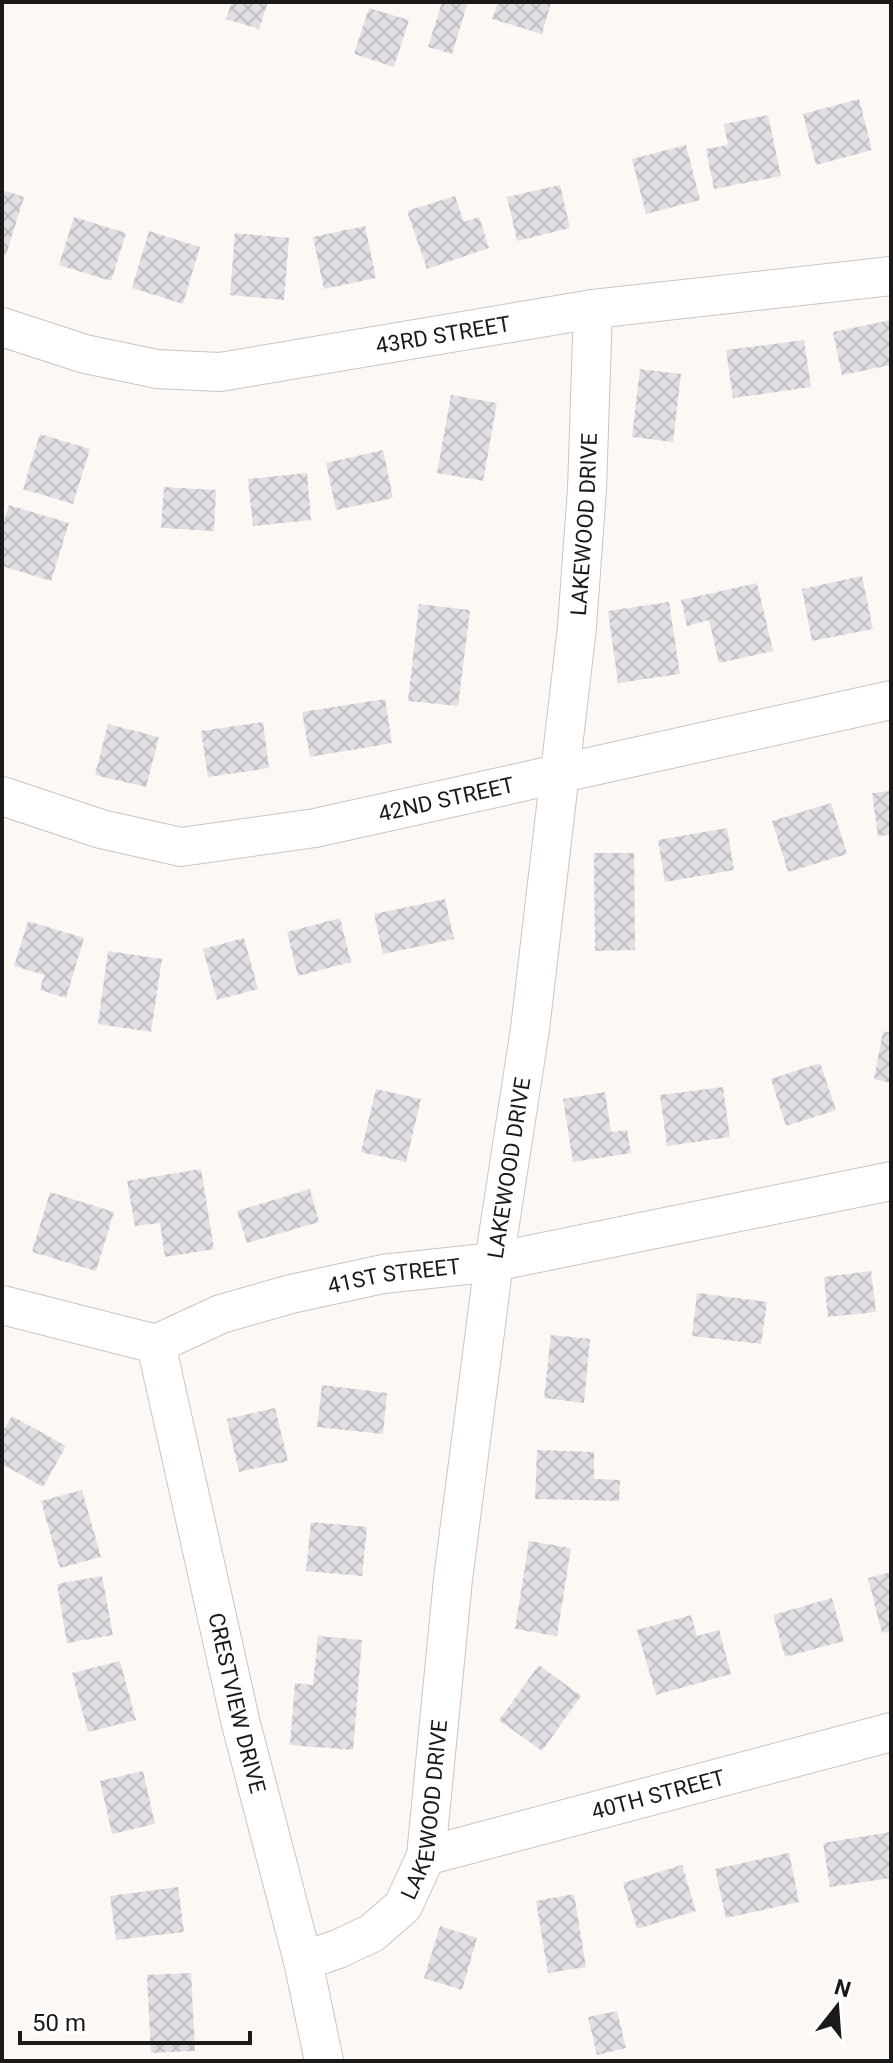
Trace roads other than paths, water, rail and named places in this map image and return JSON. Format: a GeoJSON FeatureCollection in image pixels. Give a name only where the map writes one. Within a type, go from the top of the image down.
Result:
{"type":"FeatureCollection","features":[{"type":"Feature","properties":{"kind":"street","name":"43RD STREET"},"geometry":{"type":"LineString","coordinates":[[2,327],[85,354],[157,369],[220,372],[593,309],[891,276]]}},
{"type":"Feature","properties":{"kind":"street","name":"LAKEWOOD DRIVE"},"geometry":{"type":"LineString","coordinates":[[303,1961],[372,1933],[403,1906],[426,1856],[453,1579],[494,1262],[530,1029],[577,627],[593,309]]}},
{"type":"Feature","properties":{"kind":"street","name":"42ND STREET"},"geometry":{"type":"LineString","coordinates":[[2,796],[101,829],[181,847],[315,828],[891,700]]}},
{"type":"Feature","properties":{"kind":"street","name":"41ST STREET"},"geometry":{"type":"LineString","coordinates":[[156,1344],[221,1314],[291,1294],[383,1274],[494,1262],[891,1181]]}},
{"type":"Feature","properties":{"kind":"street"},"geometry":{"type":"LineString","coordinates":[[2,1305],[156,1344]]}},
{"type":"Feature","properties":{"kind":"street","name":"CRESTVIEW DRIVE"},"geometry":{"type":"LineString","coordinates":[[156,1344],[240,1720],[303,1961],[324,2061]]}},
{"type":"Feature","properties":{"kind":"street","name":"40TH STREET"},"geometry":{"type":"LineString","coordinates":[[426,1856],[891,1732]]}}]}
